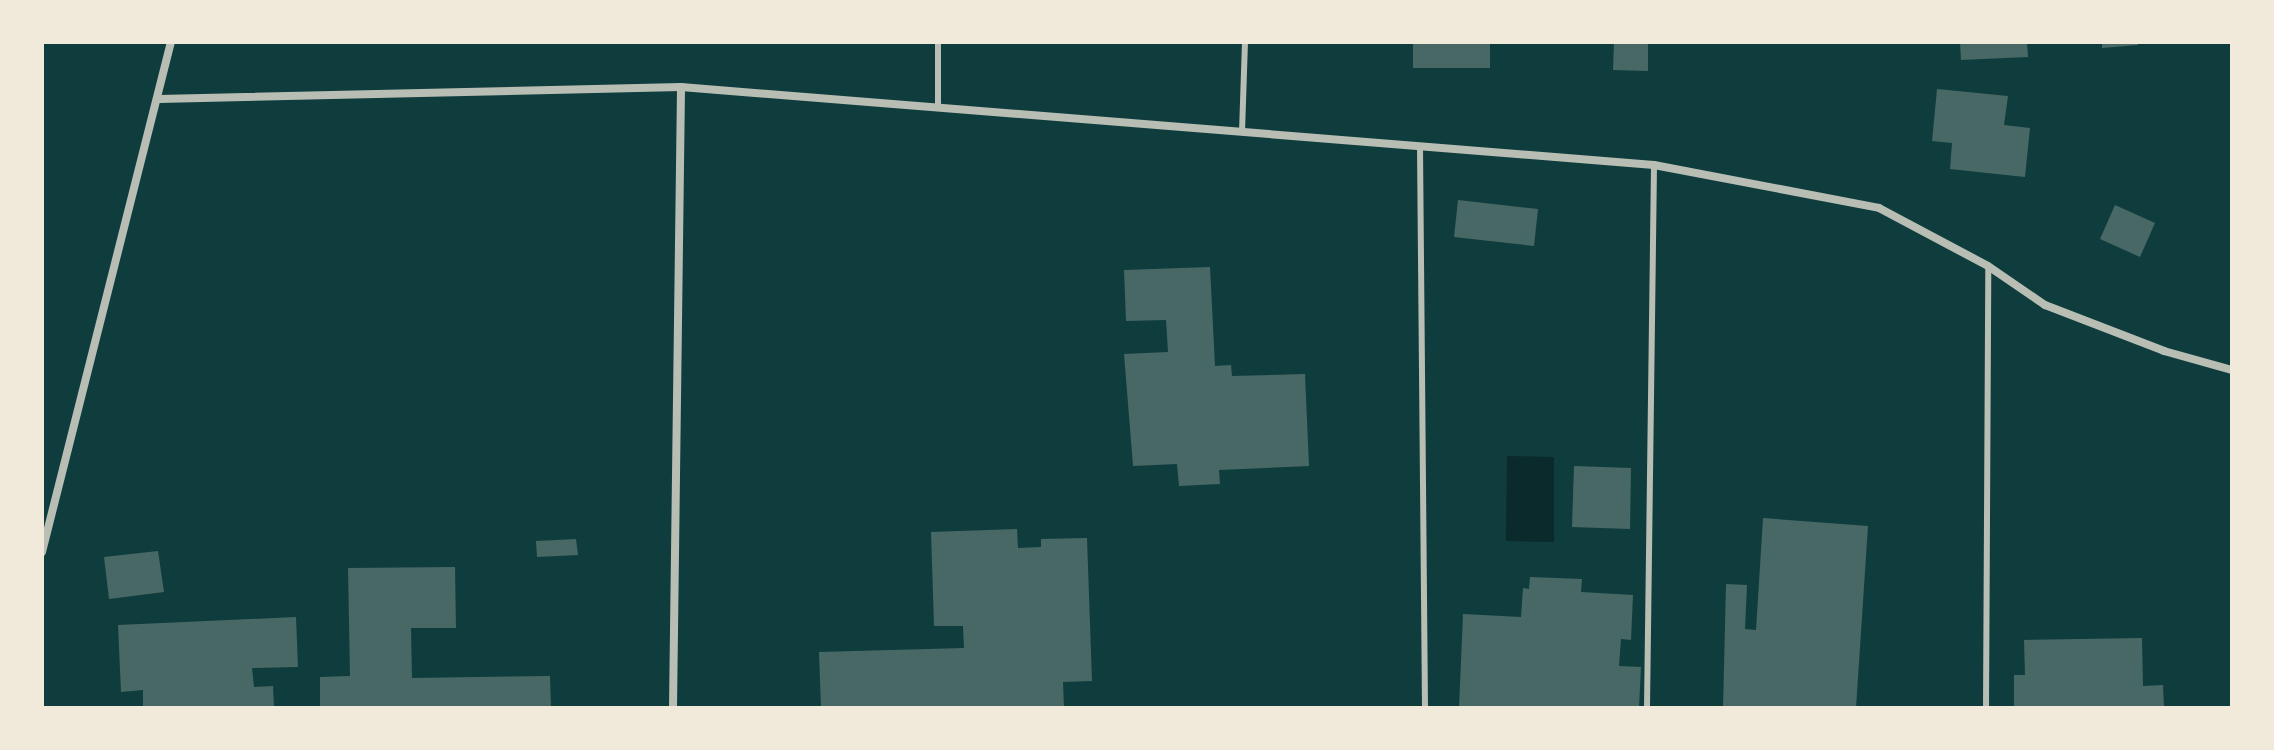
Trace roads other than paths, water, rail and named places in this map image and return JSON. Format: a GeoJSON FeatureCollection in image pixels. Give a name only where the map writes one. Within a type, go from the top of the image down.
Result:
{"type":"FeatureCollection","features":[{"type":"Feature","properties":{"kind":"street"},"geometry":{"type":"LineString","coordinates":[[42,552],[171,42]]}},
{"type":"Feature","properties":{"kind":"street"},"geometry":{"type":"LineString","coordinates":[[159,99],[681,87],[1654,165],[1879,208],[1988,266],[2045,305],[2164,351],[2232,370]]}},
{"type":"Feature","properties":{"kind":"street"},"geometry":{"type":"LineString","coordinates":[[673,708],[681,87]]}},
{"type":"Feature","properties":{"kind":"lane"},"geometry":{"type":"LineString","coordinates":[[938,42],[938,108]]}},
{"type":"Feature","properties":{"kind":"lane"},"geometry":{"type":"LineString","coordinates":[[1242,132],[1245,42]]}},
{"type":"Feature","properties":{"kind":"lane"},"geometry":{"type":"LineString","coordinates":[[1420,147],[1425,708]]}},
{"type":"Feature","properties":{"kind":"lane"},"geometry":{"type":"LineString","coordinates":[[1647,708],[1654,165]]}},
{"type":"Feature","properties":{"kind":"lane"},"geometry":{"type":"LineString","coordinates":[[1986,708],[1988,266]]}},
{"type":"Feature","properties":{"kind":"water"},"geometry":{"type":"Polygon","coordinates":[[[1507,456],[1554,457],[1554,542],[1506,541],[1507,456]]]}}]}
